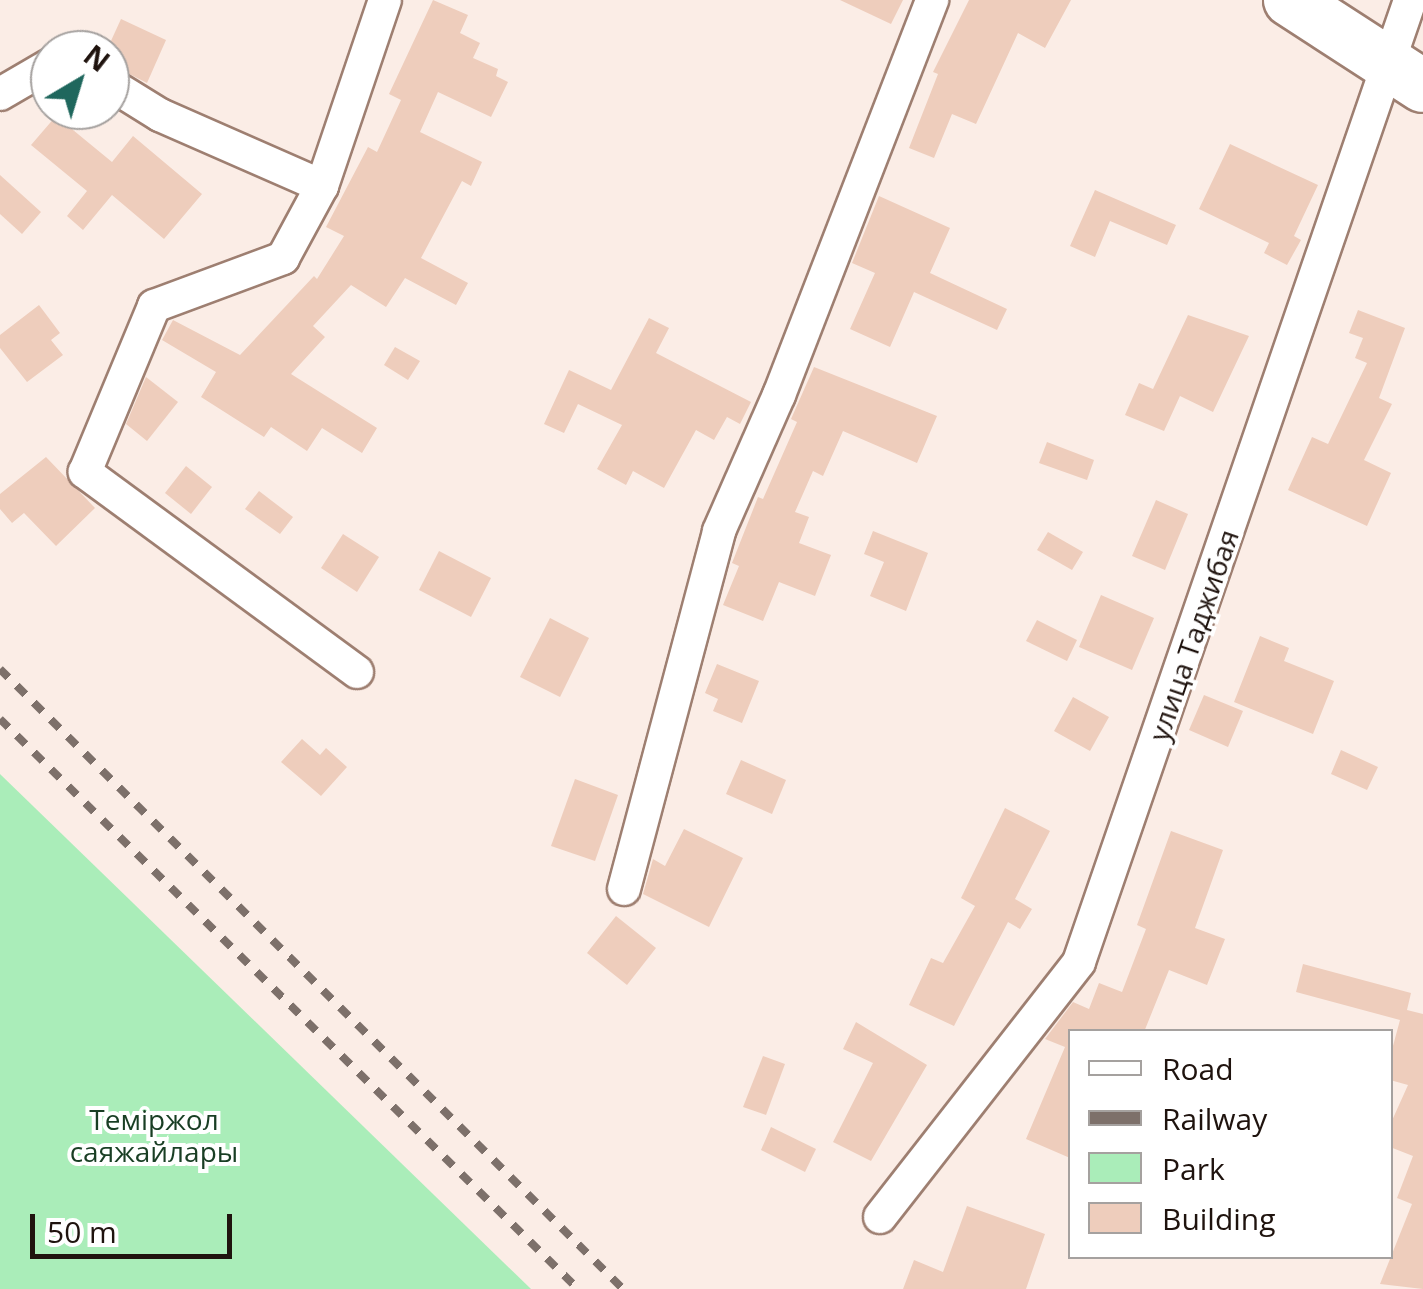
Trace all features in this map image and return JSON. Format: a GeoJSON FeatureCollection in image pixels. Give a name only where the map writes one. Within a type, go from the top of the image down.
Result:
{"type":"FeatureCollection","features":[{"type":"Feature","properties":{"kind":"main road"},"geometry":{"type":"LineString","coordinates":[[1290,0],[1407,76]]}},
{"type":"Feature","properties":{"kind":"street"},"geometry":{"type":"LineString","coordinates":[[357,672],[86,472],[154,306],[283,258],[322,186],[385,0]]}},
{"type":"Feature","properties":{"kind":"street"},"geometry":{"type":"LineString","coordinates":[[624,889],[719,531],[779,394],[932,0]]}},
{"type":"Feature","properties":{"kind":"street","name":"улица Таджибая"},"geometry":{"type":"LineString","coordinates":[[880,1217],[1079,962],[1407,76],[1410,0]]}},
{"type":"Feature","properties":{"kind":"street"},"geometry":{"type":"LineString","coordinates":[[0,94],[30,76]]}},
{"type":"Feature","properties":{"kind":"street"},"geometry":{"type":"LineString","coordinates":[[130,96],[160,115],[322,186]]}},
{"type":"Feature","properties":{"kind":"green space","name":"Теміржол саяжайлары"},"geometry":{"type":"Polygon","coordinates":[[[0,774],[531,1289],[0,1289],[0,774]]]}},
{"type":"Feature","properties":{"kind":"building"},"geometry":{"type":"Polygon","coordinates":[[[433,0],[468,15],[460,33],[480,43],[473,58],[498,69],[496,76],[508,82],[491,117],[438,92],[420,132],[482,162],[471,186],[462,181],[421,258],[468,283],[456,305],[405,278],[386,307],[351,285],[313,326],[325,337],[291,374],[377,428],[362,453],[322,428],[307,451],[271,427],[264,437],[201,397],[216,372],[162,340],[173,320],[240,355],[314,276],[317,279],[344,236],[326,227],[368,147],[377,152],[401,100],[389,94],[433,0]]]}},
{"type":"Feature","properties":{"kind":"building"},"geometry":{"type":"Polygon","coordinates":[[[840,0],[903,0],[891,24],[840,0]]]}},
{"type":"Feature","properties":{"kind":"building"},"geometry":{"type":"Polygon","coordinates":[[[969,0],[1071,0],[1045,48],[1018,33],[976,124],[952,114],[934,158],[909,148],[938,74],[933,72],[969,0]]]}},
{"type":"Feature","properties":{"kind":"building"},"geometry":{"type":"Polygon","coordinates":[[[121,19],[166,40],[147,83],[130,74],[130,30],[116,30],[121,19]]]}},
{"type":"Feature","properties":{"kind":"building"},"geometry":{"type":"Polygon","coordinates":[[[44,130],[73,130],[112,162],[133,136],[202,194],[164,239],[112,195],[83,230],[67,216],[87,191],[31,145],[44,130]]]}},
{"type":"Feature","properties":{"kind":"building"},"geometry":{"type":"Polygon","coordinates":[[[1230,144],[1318,185],[1294,236],[1301,240],[1287,265],[1264,253],[1269,243],[1199,209],[1230,144]]]}},
{"type":"Feature","properties":{"kind":"building"},"geometry":{"type":"Polygon","coordinates":[[[0,175],[41,212],[22,234],[0,214],[0,175]]]}},
{"type":"Feature","properties":{"kind":"building"},"geometry":{"type":"Polygon","coordinates":[[[1095,190],[1176,225],[1167,245],[1110,221],[1095,257],[1070,246],[1095,190]]]}},
{"type":"Feature","properties":{"kind":"building"},"geometry":{"type":"Polygon","coordinates":[[[879,196],[950,228],[930,273],[1007,309],[997,330],[914,292],[890,347],[850,329],[875,273],[852,263],[879,196]]]}},
{"type":"Feature","properties":{"kind":"building"},"geometry":{"type":"Polygon","coordinates":[[[39,305],[60,333],[51,340],[63,355],[27,382],[0,348],[0,335],[39,305]]]}},
{"type":"Feature","properties":{"kind":"building"},"geometry":{"type":"Polygon","coordinates":[[[1358,310],[1405,328],[1379,398],[1392,404],[1364,460],[1391,473],[1367,526],[1288,490],[1312,437],[1328,444],[1367,363],[1355,358],[1363,338],[1349,333],[1358,310]]]}},
{"type":"Feature","properties":{"kind":"building"},"geometry":{"type":"Polygon","coordinates":[[[1188,315],[1249,336],[1213,412],[1180,396],[1164,431],[1125,415],[1139,383],[1153,389],[1188,315]]]}},
{"type":"Feature","properties":{"kind":"building"},"geometry":{"type":"Polygon","coordinates":[[[649,318],[669,328],[656,353],[751,402],[740,424],[727,417],[714,440],[696,430],[664,488],[633,471],[626,485],[597,469],[622,425],[578,404],[564,433],[544,424],[569,370],[611,390],[649,318]]]}},
{"type":"Feature","properties":{"kind":"building"},"geometry":{"type":"Polygon","coordinates":[[[395,347],[420,361],[408,380],[384,365],[395,347]]]}},
{"type":"Feature","properties":{"kind":"building"},"geometry":{"type":"Polygon","coordinates":[[[814,367],[937,416],[917,463],[843,431],[823,476],[813,471],[795,512],[809,517],[799,543],[831,555],[815,596],[779,582],[763,621],[723,605],[739,566],[732,563],[758,497],[763,499],[797,422],[791,419],[814,367]]]}},
{"type":"Feature","properties":{"kind":"building"},"geometry":{"type":"Polygon","coordinates":[[[146,377],[178,402],[147,441],[126,424],[146,377]]]}},
{"type":"Feature","properties":{"kind":"building"},"geometry":{"type":"Polygon","coordinates":[[[1047,442],[1094,460],[1087,480],[1039,463],[1047,442]]]}},
{"type":"Feature","properties":{"kind":"building"},"geometry":{"type":"Polygon","coordinates":[[[46,457],[95,508],[56,546],[24,513],[12,523],[0,509],[0,494],[46,457]]]}},
{"type":"Feature","properties":{"kind":"building"},"geometry":{"type":"Polygon","coordinates":[[[186,466],[212,487],[191,514],[165,493],[186,466]]]}},
{"type":"Feature","properties":{"kind":"building"},"geometry":{"type":"Polygon","coordinates":[[[259,491],[293,517],[280,534],[245,509],[259,491]]]}},
{"type":"Feature","properties":{"kind":"building"},"geometry":{"type":"Polygon","coordinates":[[[1156,500],[1188,514],[1165,570],[1132,556],[1156,500]]]}},
{"type":"Feature","properties":{"kind":"building"},"geometry":{"type":"Polygon","coordinates":[[[873,531],[928,553],[906,611],[870,596],[884,562],[864,554],[873,531]]]}},
{"type":"Feature","properties":{"kind":"building"},"geometry":{"type":"Polygon","coordinates":[[[1048,532],[1083,552],[1072,570],[1037,550],[1048,532]]]}},
{"type":"Feature","properties":{"kind":"building"},"geometry":{"type":"Polygon","coordinates":[[[343,534],[379,557],[357,592],[321,568],[343,534]]]}},
{"type":"Feature","properties":{"kind":"building"},"geometry":{"type":"Polygon","coordinates":[[[439,551],[491,578],[471,617],[419,590],[439,551]]]}},
{"type":"Feature","properties":{"kind":"building"},"geometry":{"type":"Polygon","coordinates":[[[1101,595],[1154,618],[1132,670],[1079,647],[1101,595]]]}},
{"type":"Feature","properties":{"kind":"building"},"geometry":{"type":"Polygon","coordinates":[[[550,618],[589,638],[560,697],[520,677],[550,618]]]}},
{"type":"Feature","properties":{"kind":"building"},"geometry":{"type":"Polygon","coordinates":[[[1037,620],[1077,640],[1067,661],[1026,641],[1037,620]]]}},
{"type":"Feature","properties":{"kind":"building"},"geometry":{"type":"Polygon","coordinates":[[[1260,636],[1289,648],[1284,661],[1334,681],[1313,734],[1234,702],[1260,636]]]}},
{"type":"Feature","properties":{"kind":"building"},"geometry":{"type":"Polygon","coordinates":[[[717,664],[759,681],[742,723],[713,711],[718,699],[705,693],[717,664]]]}},
{"type":"Feature","properties":{"kind":"building"},"geometry":{"type":"Polygon","coordinates":[[[1204,695],[1243,711],[1228,747],[1189,730],[1204,695]]]}},
{"type":"Feature","properties":{"kind":"building"},"geometry":{"type":"Polygon","coordinates":[[[1073,697],[1109,717],[1090,751],[1054,731],[1073,697]]]}},
{"type":"Feature","properties":{"kind":"building"},"geometry":{"type":"Polygon","coordinates":[[[302,739],[320,755],[326,748],[347,767],[321,796],[281,762],[302,739]]]}},
{"type":"Feature","properties":{"kind":"building"},"geometry":{"type":"Polygon","coordinates":[[[1341,750],[1378,767],[1367,790],[1331,774],[1341,750]]]}},
{"type":"Feature","properties":{"kind":"building"},"geometry":{"type":"Polygon","coordinates":[[[741,760],[786,780],[772,814],[726,794],[741,760]]]}},
{"type":"Feature","properties":{"kind":"building"},"geometry":{"type":"Polygon","coordinates":[[[575,779],[618,795],[595,861],[551,846],[575,779]]]}},
{"type":"Feature","properties":{"kind":"building"},"geometry":{"type":"Polygon","coordinates":[[[1005,808],[1050,831],[1015,899],[1032,909],[1020,929],[1008,922],[954,1026],[909,1005],[931,958],[943,963],[975,906],[961,898],[1005,808]]]}},
{"type":"Feature","properties":{"kind":"building"},"geometry":{"type":"Polygon","coordinates":[[[684,829],[743,858],[709,927],[643,894],[653,859],[665,866],[684,829]]]}},
{"type":"Feature","properties":{"kind":"building"},"geometry":{"type":"Polygon","coordinates":[[[1171,831],[1223,850],[1195,928],[1225,939],[1207,985],[1169,970],[1145,1029],[1068,1029],[1068,1157],[1026,1139],[1065,1047],[1045,1039],[1073,1002],[1089,1009],[1099,983],[1122,992],[1146,929],[1137,925],[1171,831]]]}},
{"type":"Feature","properties":{"kind":"building"},"geometry":{"type":"Polygon","coordinates":[[[616,916],[656,948],[627,985],[587,953],[616,916]]]}},
{"type":"Feature","properties":{"kind":"building"},"geometry":{"type":"Polygon","coordinates":[[[1303,964],[1411,993],[1407,1010],[1423,1014],[1423,1289],[1380,1284],[1412,1204],[1397,1198],[1413,1156],[1393,1148],[1393,1118],[1408,1085],[1393,1081],[1393,1046],[1400,1020],[1296,992],[1303,964]]]}},
{"type":"Feature","properties":{"kind":"building"},"geometry":{"type":"Polygon","coordinates":[[[856,1022],[927,1065],[871,1161],[833,1142],[873,1063],[843,1049],[856,1022]]]}},
{"type":"Feature","properties":{"kind":"building"},"geometry":{"type":"Polygon","coordinates":[[[763,1056],[785,1064],[766,1115],[743,1107],[763,1056]]]}},
{"type":"Feature","properties":{"kind":"building"},"geometry":{"type":"Polygon","coordinates":[[[771,1127],[816,1149],[805,1172],[761,1150],[771,1127]]]}},
{"type":"Feature","properties":{"kind":"building"},"geometry":{"type":"Polygon","coordinates":[[[967,1206],[1045,1234],[1026,1289],[903,1289],[914,1260],[943,1272],[967,1206]]]}},
{"type":"Feature","properties":{"kind":"railway"},"geometry":{"type":"LineString","coordinates":[[0,669],[623,1289]]}},
{"type":"Feature","properties":{"kind":"railway"},"geometry":{"type":"LineString","coordinates":[[0,719],[578,1289]]}}]}
